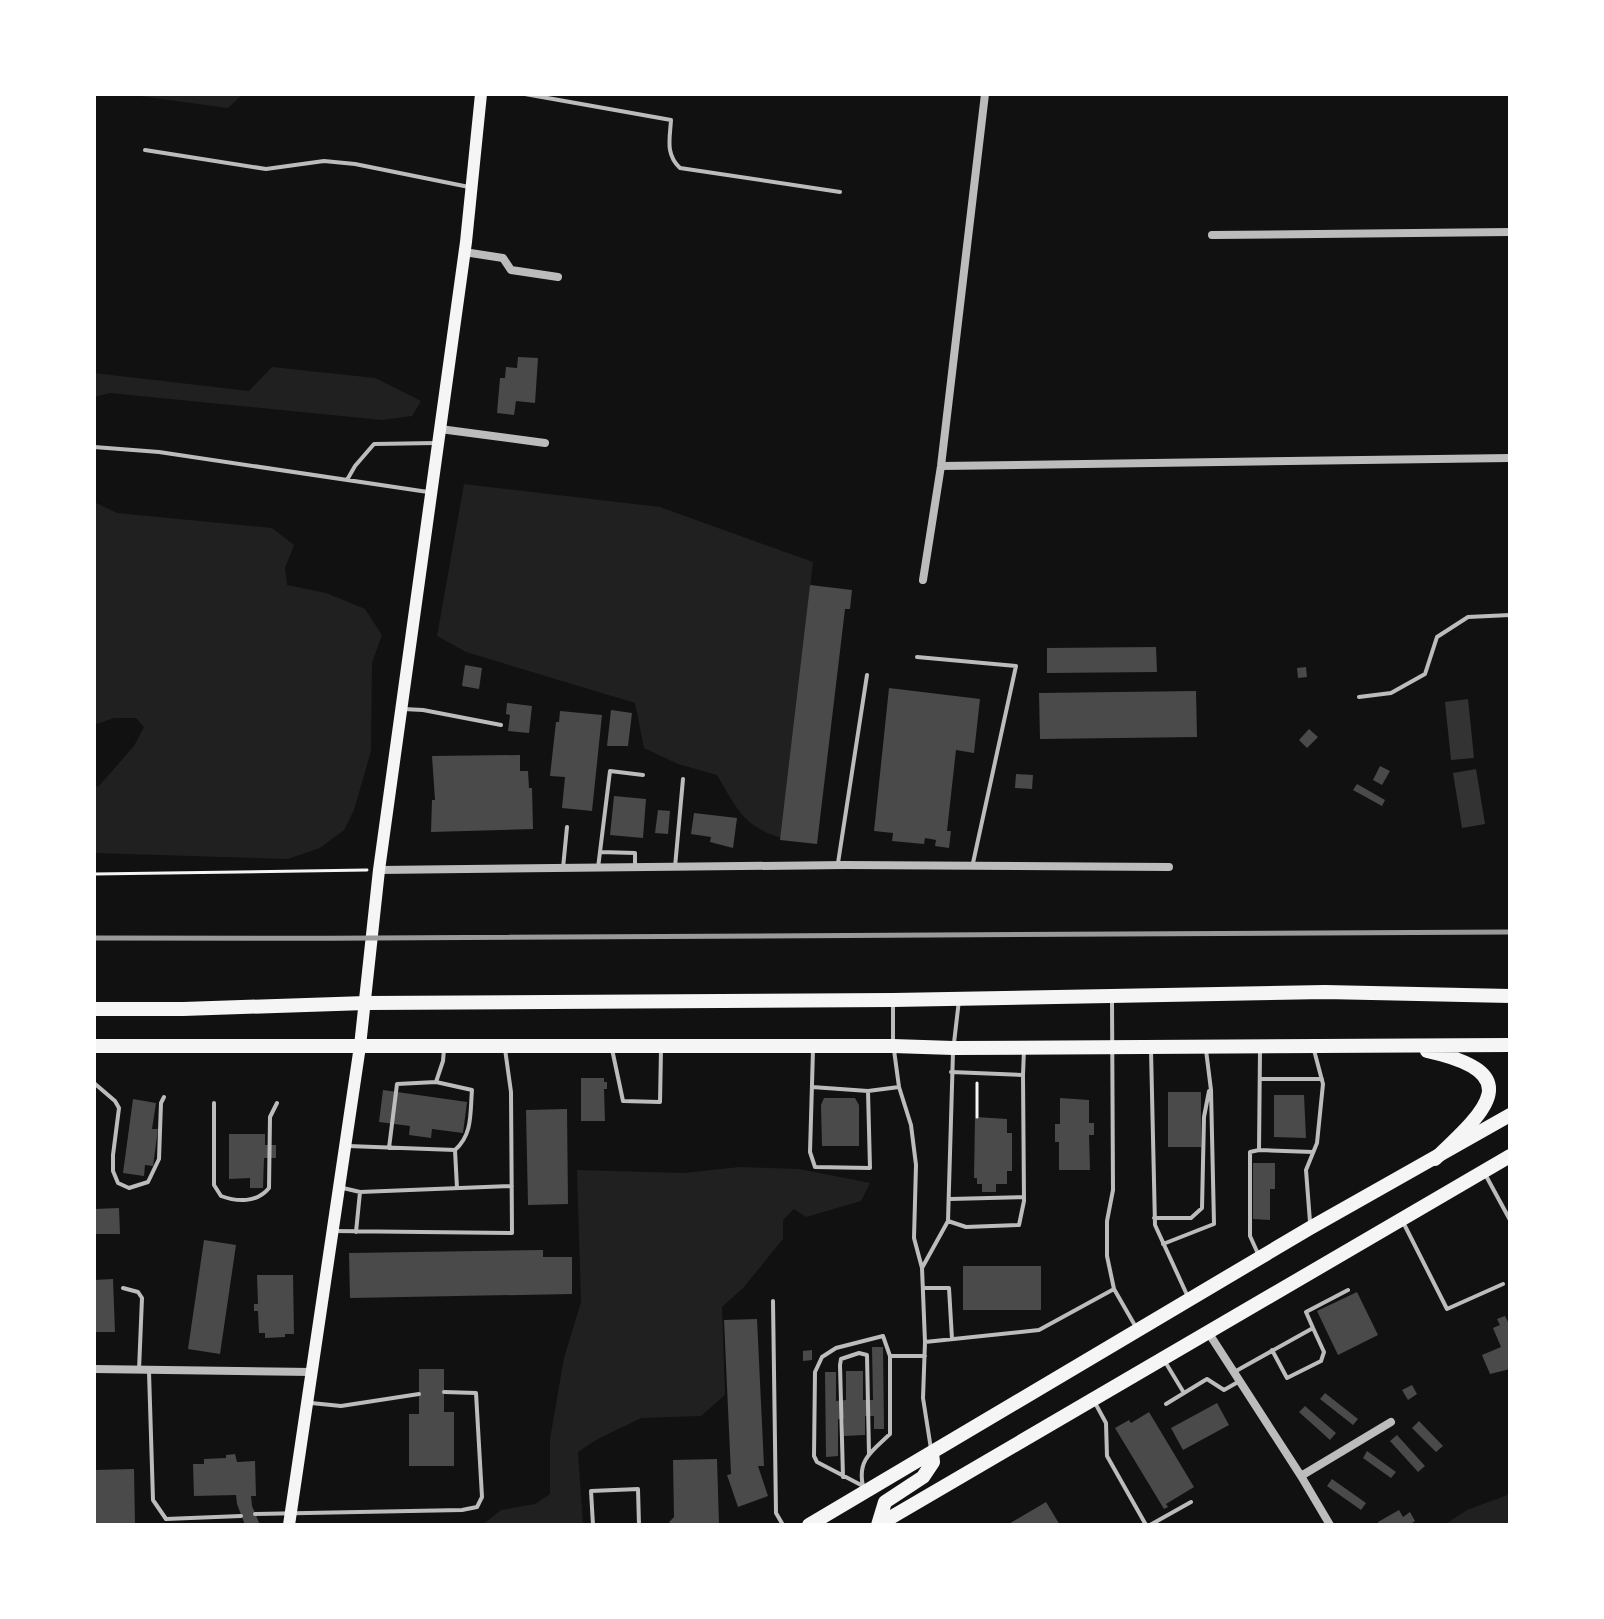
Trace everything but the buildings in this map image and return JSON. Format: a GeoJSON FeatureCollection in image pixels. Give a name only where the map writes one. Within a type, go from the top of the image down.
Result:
{"type":"FeatureCollection","features":[{"type":"Feature","properties":{"kind":"main road"},"geometry":{"type":"LineString","coordinates":[[290,1519],[366,1003],[379,870],[464,252],[481,94]]}},
{"type":"Feature","properties":{"kind":"main road"},"geometry":{"type":"LineString","coordinates":[[94,1009],[1325,992],[1510,996]]}},
{"type":"Feature","properties":{"kind":"main road"},"geometry":{"type":"LineString","coordinates":[[1400,1045],[1453,1057],[1476,1066],[1485,1076],[1489,1090],[1487,1103],[1477,1120],[1435,1159]]}},
{"type":"Feature","properties":{"kind":"main road"},"geometry":{"type":"LineString","coordinates":[[94,1046],[953,1048],[1510,1045]]}},
{"type":"Feature","properties":{"kind":"main road"},"geometry":{"type":"LineString","coordinates":[[809,1525],[865,1489],[932,1453],[1310,1228],[1510,1115]]}},
{"type":"Feature","properties":{"kind":"main road"},"geometry":{"type":"LineString","coordinates":[[878,1525],[1510,1156]]}},
{"type":"Feature","properties":{"kind":"main road"},"geometry":{"type":"LineString","coordinates":[[878,1525],[885,1502],[923,1477],[933,1462],[932,1453]]}},
{"type":"Feature","properties":{"kind":"street"},"geometry":{"type":"LineString","coordinates":[[923,580],[941,466],[985,94]]}},
{"type":"Feature","properties":{"kind":"street"},"geometry":{"type":"LineString","coordinates":[[1212,235],[1510,232]]}},
{"type":"Feature","properties":{"kind":"street"},"geometry":{"type":"LineString","coordinates":[[464,252],[503,258],[511,270],[558,277]]}},
{"type":"Feature","properties":{"kind":"street"},"geometry":{"type":"LineString","coordinates":[[440,429],[545,443]]}},
{"type":"Feature","properties":{"kind":"street"},"geometry":{"type":"LineString","coordinates":[[941,466],[1510,458]]}},
{"type":"Feature","properties":{"kind":"street"},"geometry":{"type":"LineString","coordinates":[[379,870],[838,865],[1169,867]]}},
{"type":"Feature","properties":{"kind":"street"},"geometry":{"type":"LineString","coordinates":[[1207,1331],[1330,1525]]}},
{"type":"Feature","properties":{"kind":"street"},"geometry":{"type":"LineString","coordinates":[[94,1369],[312,1372]]}},
{"type":"Feature","properties":{"kind":"street"},"geometry":{"type":"LineString","coordinates":[[1301,1476],[1391,1422]]}},
{"type":"Feature","properties":{"kind":"lane"},"geometry":{"type":"LineString","coordinates":[[525,94],[671,120],[669,148],[672,160],[680,168],[840,192]]}},
{"type":"Feature","properties":{"kind":"lane"},"geometry":{"type":"LineString","coordinates":[[145,150],[266,169],[324,161],[471,187]]}},
{"type":"Feature","properties":{"kind":"lane"},"geometry":{"type":"LineString","coordinates":[[347,480],[374,444],[438,443]]}},
{"type":"Feature","properties":{"kind":"lane"},"geometry":{"type":"LineString","coordinates":[[94,447],[159,452],[431,493]]}},
{"type":"Feature","properties":{"kind":"lane"},"geometry":{"type":"LineString","coordinates":[[1359,697],[1391,693],[1425,674],[1437,637],[1468,617],[1510,615]]}},
{"type":"Feature","properties":{"kind":"lane"},"geometry":{"type":"LineString","coordinates":[[917,657],[1016,666],[972,866]]}},
{"type":"Feature","properties":{"kind":"lane"},"geometry":{"type":"LineString","coordinates":[[838,865],[867,675]]}},
{"type":"Feature","properties":{"kind":"lane"},"geometry":{"type":"LineString","coordinates":[[401,709],[423,710],[501,725]]}},
{"type":"Feature","properties":{"kind":"lane"},"geometry":{"type":"LineString","coordinates":[[598,868],[610,771],[643,775]]}},
{"type":"Feature","properties":{"kind":"lane"},"geometry":{"type":"LineString","coordinates":[[675,867],[683,779]]}},
{"type":"Feature","properties":{"kind":"lane"},"geometry":{"type":"LineString","coordinates":[[563,868],[567,827]]}},
{"type":"Feature","properties":{"kind":"lane"},"geometry":{"type":"LineString","coordinates":[[600,852],[635,853],[635,867]]}},
{"type":"Feature","properties":{"kind":"lane"},"geometry":{"type":"LineString","coordinates":[[1111,995],[1113,1190],[1107,1221],[1107,1256],[1114,1289],[1138,1331]]}},
{"type":"Feature","properties":{"kind":"lane"},"geometry":{"type":"LineString","coordinates":[[922,1268],[948,1221],[951,1072],[959,998]]}},
{"type":"Feature","properties":{"kind":"lane"},"geometry":{"type":"LineString","coordinates":[[893,1000],[893,1046],[899,1087],[911,1125],[916,1165],[914,1238],[922,1268],[925,1342],[923,1398],[932,1453]]}},
{"type":"Feature","properties":{"kind":"lane"},"geometry":{"type":"LineString","coordinates":[[1151,1045],[1154,1218],[1189,1299]]}},
{"type":"Feature","properties":{"kind":"lane"},"geometry":{"type":"LineString","coordinates":[[1163,1244],[1214,1224],[1210,1084],[1205,1045]]}},
{"type":"Feature","properties":{"kind":"lane"},"geometry":{"type":"LineString","coordinates":[[1259,1150],[1260,1045]]}},
{"type":"Feature","properties":{"kind":"lane"},"geometry":{"type":"LineString","coordinates":[[1310,1228],[1306,1170],[1317,1143],[1322,1079],[1313,1045]]}},
{"type":"Feature","properties":{"kind":"lane"},"geometry":{"type":"LineString","coordinates":[[436,1082],[444,1046]]}},
{"type":"Feature","properties":{"kind":"lane"},"geometry":{"type":"LineString","coordinates":[[333,1231],[512,1233],[511,1092],[504,1046]]}},
{"type":"Feature","properties":{"kind":"lane"},"geometry":{"type":"LineString","coordinates":[[612,1047],[623,1101],[660,1102],[661,1047]]}},
{"type":"Feature","properties":{"kind":"lane"},"geometry":{"type":"LineString","coordinates":[[948,1221],[966,1227],[1019,1225],[1024,1197],[1024,1047]]}},
{"type":"Feature","properties":{"kind":"lane"},"geometry":{"type":"LineString","coordinates":[[813,1048],[810,1152],[815,1167],[870,1168],[868,1091]]}},
{"type":"Feature","properties":{"kind":"lane"},"geometry":{"type":"LineString","coordinates":[[951,1072],[1023,1075]]}},
{"type":"Feature","properties":{"kind":"lane"},"geometry":{"type":"LineString","coordinates":[[1260,1079],[1322,1079]]}},
{"type":"Feature","properties":{"kind":"lane"},"geometry":{"type":"LineString","coordinates":[[345,1146],[389,1148],[455,1150],[465,1141],[469,1127],[472,1090],[436,1082],[397,1084],[389,1148]]}},
{"type":"Feature","properties":{"kind":"lane"},"geometry":{"type":"LineString","coordinates":[[94,1083],[119,1108],[113,1171],[118,1183],[129,1188],[148,1182],[159,1159],[161,1103],[164,1097]]}},
{"type":"Feature","properties":{"kind":"lane"},"geometry":{"type":"LineString","coordinates":[[1154,1218],[1191,1218],[1202,1208],[1204,1117],[1210,1084]]}},
{"type":"Feature","properties":{"kind":"lane"},"geometry":{"type":"LineString","coordinates":[[812,1087],[868,1091],[899,1087]]}},
{"type":"Feature","properties":{"kind":"lane"},"geometry":{"type":"LineString","coordinates":[[214,1103],[214,1185],[221,1196],[243,1200],[256,1198],[269,1188],[270,1117],[277,1103]]}},
{"type":"Feature","properties":{"kind":"lane"},"geometry":{"type":"LineString","coordinates":[[455,1150],[457,1188]]}},
{"type":"Feature","properties":{"kind":"lane"},"geometry":{"type":"LineString","coordinates":[[1260,1258],[1250,1236],[1250,1152],[1313,1152]]}},
{"type":"Feature","properties":{"kind":"lane"},"geometry":{"type":"LineString","coordinates":[[1484,1171],[1510,1220]]}},
{"type":"Feature","properties":{"kind":"lane"},"geometry":{"type":"LineString","coordinates":[[339,1187],[360,1192],[512,1186]]}},
{"type":"Feature","properties":{"kind":"lane"},"geometry":{"type":"LineString","coordinates":[[356,1232],[360,1192]]}},
{"type":"Feature","properties":{"kind":"lane"},"geometry":{"type":"LineString","coordinates":[[950,1199],[1024,1197]]}},
{"type":"Feature","properties":{"kind":"lane"},"geometry":{"type":"LineString","coordinates":[[1402,1220],[1447,1309],[1503,1284]]}},
{"type":"Feature","properties":{"kind":"lane"},"geometry":{"type":"LineString","coordinates":[[123,1288],[138,1292],[142,1298],[153,1500],[166,1519],[241,1516]]}},
{"type":"Feature","properties":{"kind":"lane"},"geometry":{"type":"LineString","coordinates":[[923,1288],[949,1288],[952,1339]]}},
{"type":"Feature","properties":{"kind":"lane"},"geometry":{"type":"LineString","coordinates":[[925,1342],[1039,1330],[1114,1289]]}},
{"type":"Feature","properties":{"kind":"lane"},"geometry":{"type":"LineString","coordinates":[[1272,1350],[1287,1378],[1321,1361],[1324,1352],[1306,1312],[1348,1290]]}},
{"type":"Feature","properties":{"kind":"lane"},"geometry":{"type":"LineString","coordinates":[[773,1301],[776,1513],[783,1525]]}},
{"type":"Feature","properties":{"kind":"lane"},"geometry":{"type":"LineString","coordinates":[[1234,1372],[1313,1328]]}},
{"type":"Feature","properties":{"kind":"lane"},"geometry":{"type":"LineString","coordinates":[[883,1336],[890,1356],[890,1434],[862,1462],[861,1475],[865,1489],[817,1462],[814,1456],[815,1372],[822,1357],[836,1348],[883,1336]]}},
{"type":"Feature","properties":{"kind":"lane"},"geometry":{"type":"LineString","coordinates":[[843,1477],[840,1365],[841,1359],[859,1353],[867,1355],[869,1454]]}},
{"type":"Feature","properties":{"kind":"lane"},"geometry":{"type":"LineString","coordinates":[[890,1356],[925,1356]]}},
{"type":"Feature","properties":{"kind":"lane"},"geometry":{"type":"LineString","coordinates":[[1163,1358],[1184,1393]]}},
{"type":"Feature","properties":{"kind":"lane"},"geometry":{"type":"LineString","coordinates":[[1166,1404],[1207,1379],[1224,1390],[1240,1381]]}},
{"type":"Feature","properties":{"kind":"lane"},"geometry":{"type":"LineString","coordinates":[[255,1514],[290,1519],[477,1507],[482,1497],[476,1393],[444,1392]]}},
{"type":"Feature","properties":{"kind":"lane"},"geometry":{"type":"LineString","coordinates":[[307,1403],[341,1406],[419,1394]]}},
{"type":"Feature","properties":{"kind":"lane"},"geometry":{"type":"LineString","coordinates":[[1093,1399],[1106,1423],[1107,1456],[1148,1525],[1191,1502]]}},
{"type":"Feature","properties":{"kind":"lane"},"geometry":{"type":"LineString","coordinates":[[593,1525],[591,1491],[638,1489],[639,1525]]}},
{"type":"Feature","properties":{"kind":"path"},"geometry":{"type":"LineString","coordinates":[[94,874],[379,870]]}},
{"type":"Feature","properties":{"kind":"path"},"geometry":{"type":"LineString","coordinates":[[976,1073],[977,1117]]}},
{"type":"Feature","properties":{"kind":"shaded area"},"geometry":{"type":"Polygon","coordinates":[[[125,94],[243,94],[228,108],[125,94]]]}},
{"type":"Feature","properties":{"kind":"shaded area"},"geometry":{"type":"Polygon","coordinates":[[[272,367],[375,378],[421,401],[412,416],[382,420],[110,393],[94,397],[94,373],[249,391],[272,367]]]}},
{"type":"Feature","properties":{"kind":"shaded area"},"geometry":{"type":"Polygon","coordinates":[[[464,484],[660,507],[813,562],[782,838],[749,822],[717,775],[678,764],[644,748],[635,703],[466,652],[437,636],[464,484]]]}},
{"type":"Feature","properties":{"kind":"shaded area"},"geometry":{"type":"Polygon","coordinates":[[[94,502],[117,513],[272,528],[294,545],[285,568],[287,585],[326,593],[365,609],[382,635],[372,663],[371,751],[354,810],[344,830],[320,848],[288,859],[94,853],[94,787],[99,786],[134,746],[144,727],[136,718],[114,718],[94,725],[94,502]]]}},
{"type":"Feature","properties":{"kind":"shaded area"},"geometry":{"type":"Polygon","coordinates":[[[1468,699],[1474,758],[1451,760],[1445,702],[1468,699]]]}},
{"type":"Feature","properties":{"kind":"shaded area"},"geometry":{"type":"Polygon","coordinates":[[[1476,769],[1485,824],[1462,828],[1453,773],[1476,769]]]}},
{"type":"Feature","properties":{"kind":"shaded area"},"geometry":{"type":"Polygon","coordinates":[[[740,1167],[799,1169],[870,1183],[861,1201],[806,1217],[794,1209],[783,1220],[783,1239],[744,1287],[722,1307],[725,1395],[701,1416],[641,1418],[578,1452],[583,1525],[482,1525],[501,1510],[535,1504],[550,1494],[550,1439],[564,1358],[581,1302],[577,1170],[684,1173],[740,1167]]]}},
{"type":"Feature","properties":{"kind":"shaded area"},"geometry":{"type":"Polygon","coordinates":[[[1510,1494],[1510,1525],[1444,1525],[1467,1510],[1510,1494]]]}},
{"type":"Feature","properties":{"kind":"railway"},"geometry":{"type":"LineString","coordinates":[[94,938],[1510,932]]}}]}
